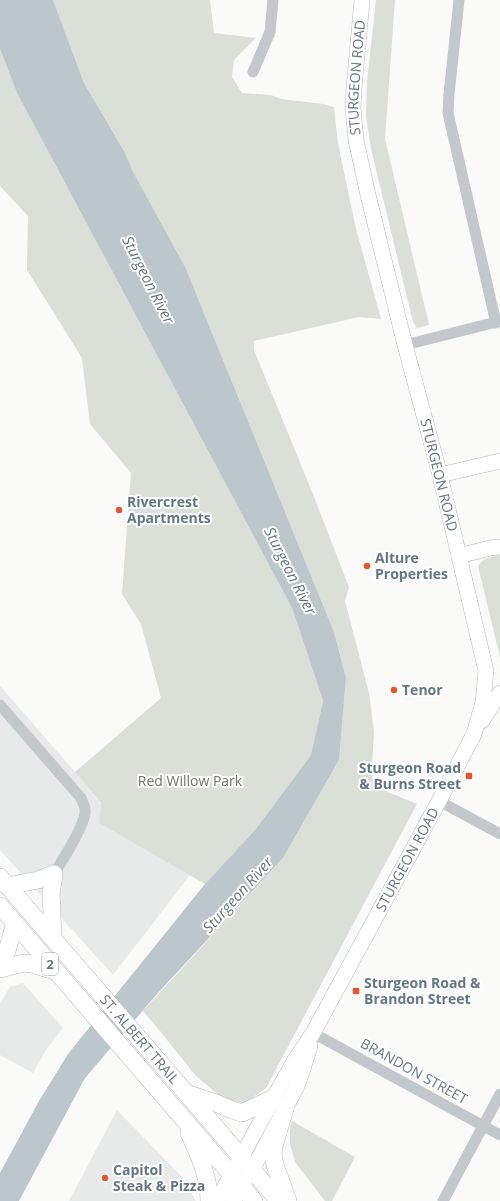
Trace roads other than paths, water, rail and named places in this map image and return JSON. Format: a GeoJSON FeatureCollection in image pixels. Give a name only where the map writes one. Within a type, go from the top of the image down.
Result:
{"type":"FeatureCollection","features":[{"type":"Feature","properties":{"kind":"main road","name":"STURGEON ROAD"},"geometry":{"type":"LineString","coordinates":[[217,1201],[240,1157],[302,1072],[313,1033],[474,734],[482,702],[486,671],[440,475],[405,345],[356,140],[354,88],[362,0]]}},
{"type":"Feature","properties":{"kind":"main road"},"geometry":{"type":"LineString","coordinates":[[440,475],[500,461]]}},
{"type":"Feature","properties":{"kind":"main road"},"geometry":{"type":"LineString","coordinates":[[459,556],[500,547]]}},
{"type":"Feature","properties":{"kind":"main road"},"geometry":{"type":"LineString","coordinates":[[474,734],[500,693]]}},
{"type":"Feature","properties":{"kind":"main road"},"geometry":{"type":"LineString","coordinates":[[4,881],[38,880],[54,874],[51,894],[52,938]]}},
{"type":"Feature","properties":{"kind":"main road","name":"ST. ALBERT TRAIL"},"geometry":{"type":"LineString","coordinates":[[4,881],[279,1201]]}},
{"type":"Feature","properties":{"kind":"main road","name":"ST. ALBERT TRAIL"},"geometry":{"type":"LineString","coordinates":[[0,906],[254,1201]]}},
{"type":"Feature","properties":{"kind":"main road"},"geometry":{"type":"LineString","coordinates":[[0,966],[6,954],[15,924]]}},
{"type":"Feature","properties":{"kind":"main road"},"geometry":{"type":"LineString","coordinates":[[0,969],[24,963],[57,972]]}},
{"type":"Feature","properties":{"kind":"main road"},"geometry":{"type":"LineString","coordinates":[[186,1093],[242,1113],[279,1103],[273,1154],[274,1164],[288,1201]]}},
{"type":"Feature","properties":{"kind":"main road","name":"STURGEON ROAD"},"geometry":{"type":"LineString","coordinates":[[233,1201],[262,1154],[279,1103]]}},
{"type":"Feature","properties":{"kind":"main road"},"geometry":{"type":"LineString","coordinates":[[181,1117],[202,1161],[208,1182],[209,1201]]}},
{"type":"Feature","properties":{"kind":"street"},"geometry":{"type":"LineString","coordinates":[[253,72],[270,32],[273,0]]}},
{"type":"Feature","properties":{"kind":"street"},"geometry":{"type":"LineString","coordinates":[[405,345],[498,322],[448,113],[448,94],[459,0]]}},
{"type":"Feature","properties":{"kind":"street"},"geometry":{"type":"LineString","coordinates":[[0,705],[81,798],[85,807],[85,813],[80,827],[54,874]]}},
{"type":"Feature","properties":{"kind":"street"},"geometry":{"type":"LineString","coordinates":[[439,801],[500,834]]}},
{"type":"Feature","properties":{"kind":"street","name":"BRANDON STREET"},"geometry":{"type":"LineString","coordinates":[[313,1033],[500,1135]]}},
{"type":"Feature","properties":{"kind":"street"},"geometry":{"type":"LineString","coordinates":[[443,1201],[500,1094]]}},
{"type":"Feature","properties":{"kind":"water","name":"Sturgeon River"},"geometry":{"type":"Polygon","coordinates":[[[0,0],[53,0],[84,83],[124,151],[133,172],[186,269],[334,632],[346,678],[339,760],[283,858],[157,994],[85,1078],[19,1201],[0,1201],[0,1173],[39,1101],[68,1054],[205,884],[255,830],[311,755],[323,701],[292,608],[17,93],[0,49],[0,0]]]}},
{"type":"Feature","properties":{"kind":"place","name":"Rivercrest Apartments"},"geometry":{"type":"Point","coordinates":[119,510]}},
{"type":"Feature","properties":{"kind":"place","name":"Alture Properties"},"geometry":{"type":"Point","coordinates":[367,566]}},
{"type":"Feature","properties":{"kind":"place","name":"Tenor"},"geometry":{"type":"Point","coordinates":[394,690]}},
{"type":"Feature","properties":{"kind":"place","name":"Sturgeon Road & Burns Street"},"geometry":{"type":"Point","coordinates":[469,776]}},
{"type":"Feature","properties":{"kind":"place","name":"Sturgeon Road & Brandon Street"},"geometry":{"type":"Point","coordinates":[356,991]}},
{"type":"Feature","properties":{"kind":"place","name":"Capitol Steak & Pizza"},"geometry":{"type":"Point","coordinates":[105,1178]}},
{"type":"Feature","properties":{"kind":"park label","name":"Red Willow Park"},"geometry":{"type":"Point","coordinates":[190,781]}}]}
